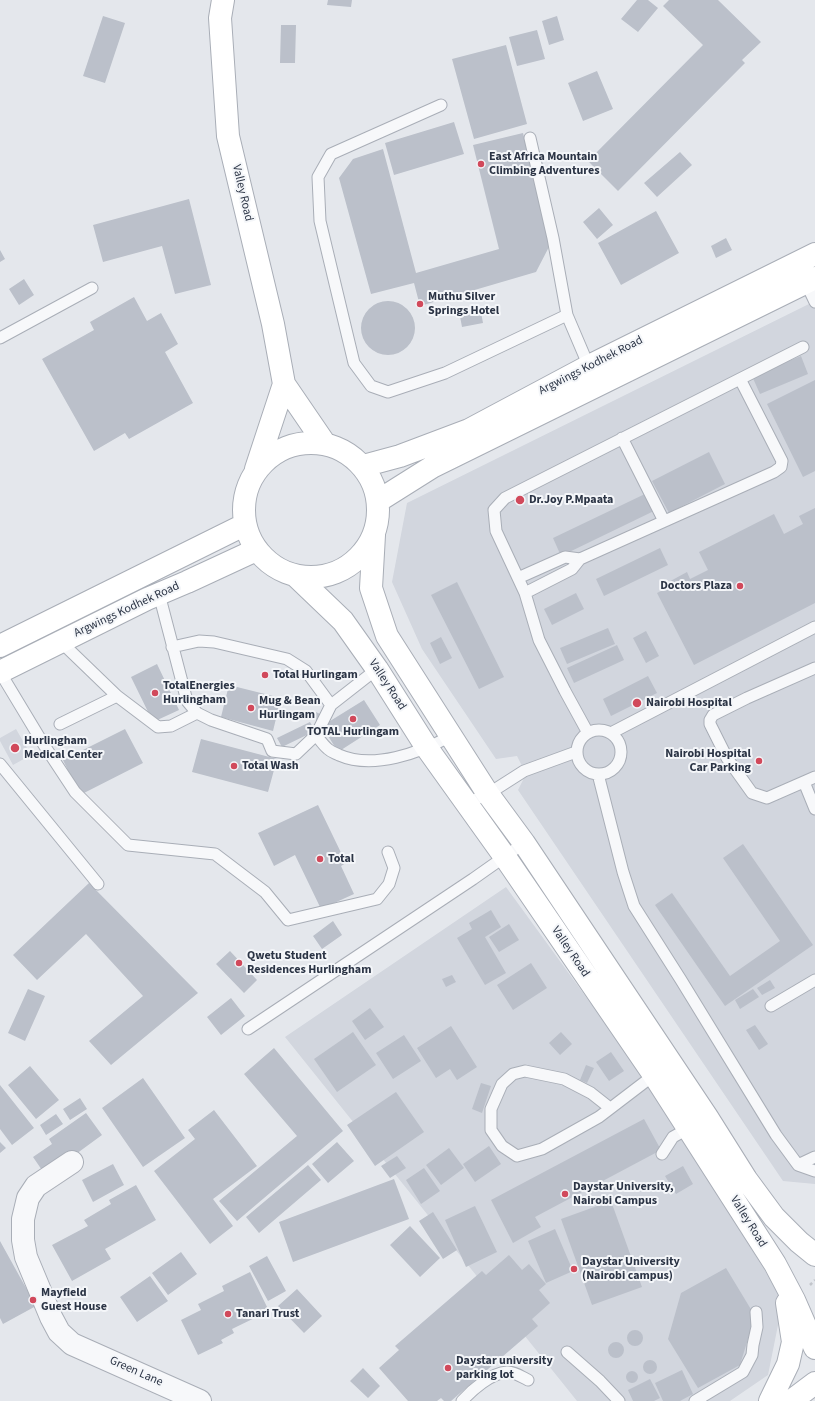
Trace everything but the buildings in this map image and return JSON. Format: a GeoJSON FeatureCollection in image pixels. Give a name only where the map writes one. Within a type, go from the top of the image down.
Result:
{"type":"FeatureCollection","features":[{"type":"Feature","properties":{"kind":"main road","name":"Valley Road"},"geometry":{"type":"LineString","coordinates":[[223,0],[220,18],[228,136],[273,324],[284,384],[325,444]]}},
{"type":"Feature","properties":{"kind":"main road","name":"Argwings Kodhek Road"},"geometry":{"type":"LineString","coordinates":[[363,466],[400,456],[469,430],[765,301],[808,270]]}},
{"type":"Feature","properties":{"kind":"main road","name":"Argwings Kodhek Road"},"geometry":{"type":"LineString","coordinates":[[378,501],[432,467],[594,376]]}},
{"type":"Feature","properties":{"kind":"main road","name":"Valley Road"},"geometry":{"type":"LineString","coordinates":[[256,469],[284,384]]}},
{"type":"Feature","properties":{"kind":"main road"},"geometry":{"type":"LineString","coordinates":[[310,442],[325,444],[339,448],[352,456],[363,466],[375,488],[379,513],[374,535],[361,556],[342,570],[319,577],[296,576],[273,567],[256,550],[248,538],[244,525],[243,506],[247,486],[256,469],[280,450],[310,442]]}},
{"type":"Feature","properties":{"kind":"main road","name":"Argwings Kodhek Road"},"geometry":{"type":"LineString","coordinates":[[0,646],[244,525]]}},
{"type":"Feature","properties":{"kind":"main road","name":"Valley Road"},"geometry":{"type":"LineString","coordinates":[[374,535],[371,588],[387,636],[488,794],[524,843],[698,1122],[794,1300],[815,1348]]}},
{"type":"Feature","properties":{"kind":"main road","name":"Argwings Kodhek Road"},"geometry":{"type":"LineString","coordinates":[[0,672],[159,594],[256,550]]}},
{"type":"Feature","properties":{"kind":"main road","name":"Valley Road"},"geometry":{"type":"LineString","coordinates":[[296,576],[343,621],[377,669],[427,748],[468,802],[654,1075],[698,1122],[746,1179],[774,1217],[815,1255]]}},
{"type":"Feature","properties":{"kind":"main road"},"geometry":{"type":"LineString","coordinates":[[790,1233],[815,1242]]}},
{"type":"Feature","properties":{"kind":"main road"},"geometry":{"type":"LineString","coordinates":[[770,1401],[788,1364],[793,1342],[790,1318],[781,1275]]}},
{"type":"Feature","properties":{"kind":"main road"},"geometry":{"type":"LineString","coordinates":[[791,1401],[815,1383]]}},
{"type":"Feature","properties":{"kind":"street","name":"Green Lane"},"geometry":{"type":"LineString","coordinates":[[72,1162],[36,1186],[28,1198],[23,1219],[23,1240],[26,1257],[51,1317],[59,1332],[72,1344],[200,1401]]}},
{"type":"Feature","properties":{"kind":"lane"},"geometry":{"type":"LineString","coordinates":[[441,105],[331,154],[318,177],[320,220],[354,363],[371,386],[388,392],[445,373],[567,315]]}},
{"type":"Feature","properties":{"kind":"lane"},"geometry":{"type":"LineString","coordinates":[[530,138],[553,238],[567,315],[594,376]]}},
{"type":"Feature","properties":{"kind":"lane"},"geometry":{"type":"LineString","coordinates":[[808,270],[815,302]]}},
{"type":"Feature","properties":{"kind":"lane"},"geometry":{"type":"LineString","coordinates":[[0,338],[92,288]]}},
{"type":"Feature","properties":{"kind":"lane"},"geometry":{"type":"LineString","coordinates":[[588,733],[539,640],[525,593],[496,531],[494,510],[506,498],[803,347]]}},
{"type":"Feature","properties":{"kind":"lane"},"geometry":{"type":"LineString","coordinates":[[525,593],[572,569],[580,559],[774,472],[781,467],[782,460],[740,379]]}},
{"type":"Feature","properties":{"kind":"lane"},"geometry":{"type":"LineString","coordinates":[[622,438],[664,521]]}},
{"type":"Feature","properties":{"kind":"lane"},"geometry":{"type":"LineString","coordinates":[[518,578],[566,557],[580,559]]}},
{"type":"Feature","properties":{"kind":"lane"},"geometry":{"type":"LineString","coordinates":[[159,594],[187,701],[197,713],[212,720],[267,739],[272,751],[296,754],[316,735],[331,705],[377,669]]}},
{"type":"Feature","properties":{"kind":"lane"},"geometry":{"type":"LineString","coordinates":[[611,733],[815,627]]}},
{"type":"Feature","properties":{"kind":"lane"},"geometry":{"type":"LineString","coordinates":[[172,647],[199,641],[214,642],[287,659],[306,671],[331,705]]}},
{"type":"Feature","properties":{"kind":"lane"},"geometry":{"type":"LineString","coordinates":[[61,642],[116,696],[158,727],[171,726],[197,713]]}},
{"type":"Feature","properties":{"kind":"lane"},"geometry":{"type":"LineString","coordinates":[[815,668],[747,698],[713,715],[710,720],[710,724],[727,758],[752,793],[767,798],[815,777]]}},
{"type":"Feature","properties":{"kind":"lane"},"geometry":{"type":"LineString","coordinates":[[0,672],[44,745],[75,792],[128,845],[215,854],[265,892],[288,920],[377,899],[389,884],[394,868],[388,852]]}},
{"type":"Feature","properties":{"kind":"lane"},"geometry":{"type":"LineString","coordinates":[[60,724],[116,696]]}},
{"type":"Feature","properties":{"kind":"lane"},"geometry":{"type":"LineString","coordinates":[[600,730],[611,733],[619,742],[621,753],[618,764],[609,772],[598,774],[587,771],[580,763],[576,752],[580,741],[588,733],[600,730]]}},
{"type":"Feature","properties":{"kind":"lane"},"geometry":{"type":"LineString","coordinates":[[316,735],[328,750],[347,759],[369,762],[398,757],[427,748],[450,736]]}},
{"type":"Feature","properties":{"kind":"lane"},"geometry":{"type":"LineString","coordinates":[[468,802],[488,794],[524,771],[576,752]]}},
{"type":"Feature","properties":{"kind":"lane"},"geometry":{"type":"LineString","coordinates":[[0,764],[98,884]]}},
{"type":"Feature","properties":{"kind":"lane"},"geometry":{"type":"LineString","coordinates":[[598,774],[623,872],[634,906],[776,1135],[798,1165],[815,1171]]}},
{"type":"Feature","properties":{"kind":"lane"},"geometry":{"type":"LineString","coordinates":[[804,782],[815,809]]}},
{"type":"Feature","properties":{"kind":"lane"},"geometry":{"type":"LineString","coordinates":[[248,1029],[506,857],[524,843]]}},
{"type":"Feature","properties":{"kind":"lane"},"geometry":{"type":"LineString","coordinates":[[771,1006],[815,980]]}},
{"type":"Feature","properties":{"kind":"lane"},"geometry":{"type":"LineString","coordinates":[[610,1108],[591,1093],[564,1079],[525,1071],[513,1074],[502,1084],[491,1108],[491,1130],[502,1146],[517,1156],[542,1149],[599,1117],[654,1075]]}},
{"type":"Feature","properties":{"kind":"lane"},"geometry":{"type":"LineString","coordinates":[[662,1154],[673,1137],[698,1122]]}},
{"type":"Feature","properties":{"kind":"lane"},"geometry":{"type":"LineString","coordinates":[[798,1165],[815,1156]]}},
{"type":"Feature","properties":{"kind":"lane"},"geometry":{"type":"LineString","coordinates":[[696,1401],[743,1372],[752,1355],[757,1327],[756,1312]]}},
{"type":"Feature","properties":{"kind":"lane"},"geometry":{"type":"LineString","coordinates":[[567,1352],[620,1401]]}},
{"type":"Feature","properties":{"kind":"lane"},"geometry":{"type":"LineString","coordinates":[[462,1401],[468,1394],[493,1375],[508,1371],[528,1380]]}},
{"type":"Feature","properties":{"kind":"shaded area","name":"Nairobi Hospital"},"geometry":{"type":"Polygon","coordinates":[[[815,301],[815,1184],[783,1181],[518,790],[526,774],[517,756],[496,759],[422,649],[392,582],[407,503],[815,301]]]}},
{"type":"Feature","properties":{"kind":"shaded area","name":"Hurlingham Medical Center"},"geometry":{"type":"Polygon","coordinates":[[[16,729],[31,755],[13,765],[0,741],[0,738],[16,729]]]}},
{"type":"Feature","properties":{"kind":"shaded area","name":"Daystar University, Nairobi Campus"},"geometry":{"type":"Polygon","coordinates":[[[506,887],[653,1089],[783,1300],[768,1375],[730,1401],[577,1401],[285,1037],[506,887]]]}},
{"type":"Feature","properties":{"kind":"place","name":"East Africa Mountain Climbing Adventures"},"geometry":{"type":"Point","coordinates":[481,164]}},
{"type":"Feature","properties":{"kind":"place","name":"Muthu Silver Springs Hotel"},"geometry":{"type":"Point","coordinates":[420,304]}},
{"type":"Feature","properties":{"kind":"place","name":"Dr.Joy P.Mpaata"},"geometry":{"type":"Point","coordinates":[520,500]}},
{"type":"Feature","properties":{"kind":"place","name":"Doctors Plaza"},"geometry":{"type":"Point","coordinates":[740,586]}},
{"type":"Feature","properties":{"kind":"place","name":"Total Hurlingam"},"geometry":{"type":"Point","coordinates":[265,675]}},
{"type":"Feature","properties":{"kind":"place","name":"TotalEnergies Hurlingham"},"geometry":{"type":"Point","coordinates":[155,693]}},
{"type":"Feature","properties":{"kind":"place","name":"Nairobi Hospital"},"geometry":{"type":"Point","coordinates":[637,703]}},
{"type":"Feature","properties":{"kind":"place","name":"Mug & Bean Hurlingam"},"geometry":{"type":"Point","coordinates":[251,708]}},
{"type":"Feature","properties":{"kind":"place","name":"TOTAL Hurlingam"},"geometry":{"type":"Point","coordinates":[353,719]}},
{"type":"Feature","properties":{"kind":"place","name":"Hurlingham Medical Center"},"geometry":{"type":"Point","coordinates":[15,748]}},
{"type":"Feature","properties":{"kind":"place","name":"Nairobi Hospital Car Parking"},"geometry":{"type":"Point","coordinates":[759,761]}},
{"type":"Feature","properties":{"kind":"place","name":"Total Wash"},"geometry":{"type":"Point","coordinates":[234,766]}},
{"type":"Feature","properties":{"kind":"place","name":"Total"},"geometry":{"type":"Point","coordinates":[320,859]}},
{"type":"Feature","properties":{"kind":"place","name":"Qwetu Student Residences Hurlingham"},"geometry":{"type":"Point","coordinates":[239,963]}},
{"type":"Feature","properties":{"kind":"place","name":"Daystar University, Nairobi Campus"},"geometry":{"type":"Point","coordinates":[565,1194]}},
{"type":"Feature","properties":{"kind":"place","name":"Daystar University (Nairobi campus)"},"geometry":{"type":"Point","coordinates":[574,1269]}},
{"type":"Feature","properties":{"kind":"place","name":"Mayfield Guest House"},"geometry":{"type":"Point","coordinates":[33,1300]}},
{"type":"Feature","properties":{"kind":"place","name":"Tanari Trust"},"geometry":{"type":"Point","coordinates":[228,1314]}},
{"type":"Feature","properties":{"kind":"place","name":"Daystar university parking lot"},"geometry":{"type":"Point","coordinates":[448,1368]}}]}
